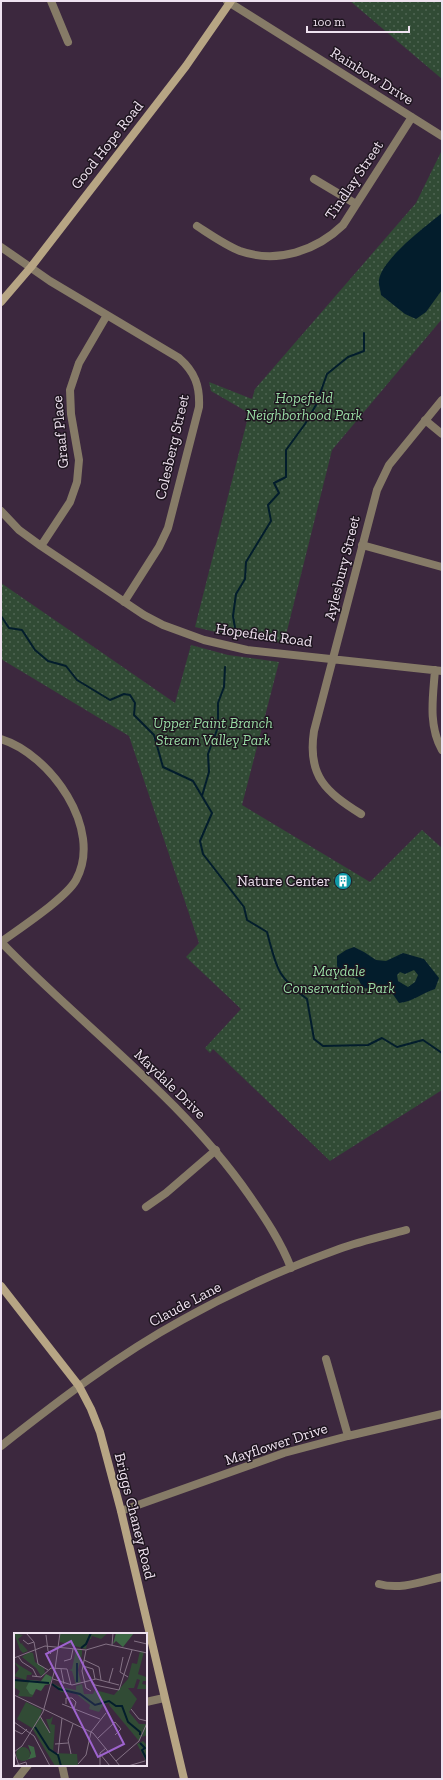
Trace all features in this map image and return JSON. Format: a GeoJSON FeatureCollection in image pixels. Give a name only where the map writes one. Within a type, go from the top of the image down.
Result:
{"type":"FeatureCollection","features":[{"type":"Feature","properties":{"kind":"main road","name":"Good Hope Road"},"geometry":{"type":"LineString","coordinates":[[1,302],[31,267],[186,66],[229,2]]}},
{"type":"Feature","properties":{"kind":"main road","name":"Briggs Chaney Road"},"geometry":{"type":"LineString","coordinates":[[1,1286],[78,1386],[91,1409],[100,1432],[121,1510],[184,1779]]}},
{"type":"Feature","properties":{"kind":"street"},"geometry":{"type":"LineString","coordinates":[[51,1],[68,42]]}},
{"type":"Feature","properties":{"kind":"street","name":"Rainbow Drive"},"geometry":{"type":"LineString","coordinates":[[229,2],[442,136]]}},
{"type":"Feature","properties":{"kind":"street","name":"Tindlay Street"},"geometry":{"type":"LineString","coordinates":[[197,226],[241,251],[263,256],[287,256],[311,248],[332,235],[343,225],[412,117]]}},
{"type":"Feature","properties":{"kind":"street"},"geometry":{"type":"LineString","coordinates":[[314,179],[356,204]]}},
{"type":"Feature","properties":{"kind":"street","name":"Colesberg Street"},"geometry":{"type":"LineString","coordinates":[[1,247],[50,281],[179,358],[190,368],[200,392],[199,407],[168,528],[159,547],[124,602]]}},
{"type":"Feature","properties":{"kind":"street","name":"Graaf Place"},"geometry":{"type":"LineString","coordinates":[[40,546],[70,502],[77,482],[79,460],[71,414],[70,390],[80,363],[108,315]]}},
{"type":"Feature","properties":{"kind":"street","name":"Aylesbury Street"},"geometry":{"type":"LineString","coordinates":[[361,814],[339,800],[328,790],[319,776],[313,756],[312,746],[314,731],[362,545],[382,477],[389,465],[442,400]]}},
{"type":"Feature","properties":{"kind":"street"},"geometry":{"type":"LineString","coordinates":[[425,420],[442,434]]}},
{"type":"Feature","properties":{"kind":"street","name":"Hopefield Road"},"geometry":{"type":"LineString","coordinates":[[1,511],[19,530],[40,546],[124,602],[163,625],[204,640],[247,650],[439,670]]}},
{"type":"Feature","properties":{"kind":"street"},"geometry":{"type":"LineString","coordinates":[[362,545],[442,567]]}},
{"type":"Feature","properties":{"kind":"street"},"geometry":{"type":"LineString","coordinates":[[439,670],[432,711],[434,728],[442,750]]}},
{"type":"Feature","properties":{"kind":"street"},"geometry":{"type":"LineString","coordinates":[[1,739],[15,743],[38,760],[58,783],[72,804],[83,830],[85,854],[81,869],[75,882],[66,893],[1,942]]}},
{"type":"Feature","properties":{"kind":"street","name":"Maydale Drive"},"geometry":{"type":"LineString","coordinates":[[1,942],[180,1111],[216,1150],[257,1207],[285,1253],[291,1268]]}},
{"type":"Feature","properties":{"kind":"street"},"geometry":{"type":"LineString","coordinates":[[146,1207],[216,1150]]}},
{"type":"Feature","properties":{"kind":"street","name":"Claude Lane"},"geometry":{"type":"LineString","coordinates":[[1,1446],[78,1386],[181,1320],[220,1300],[291,1268],[339,1249],[406,1230]]}},
{"type":"Feature","properties":{"kind":"street"},"geometry":{"type":"LineString","coordinates":[[326,1359],[348,1436]]}},
{"type":"Feature","properties":{"kind":"street","name":"Mayflower Drive"},"geometry":{"type":"LineString","coordinates":[[121,1510],[284,1453],[442,1414]]}},
{"type":"Feature","properties":{"kind":"street"},"geometry":{"type":"LineString","coordinates":[[379,1584],[389,1587],[397,1587],[442,1577]]}},
{"type":"Feature","properties":{"kind":"street"},"geometry":{"type":"LineString","coordinates":[[147,1702],[164,1698]]}},
{"type":"Feature","properties":{"kind":"street"},"geometry":{"type":"LineString","coordinates":[[17,1779],[27,1766]]}},
{"type":"Feature","properties":{"kind":"street"},"geometry":{"type":"LineString","coordinates":[[62,1766],[65,1779]]}},
{"type":"Feature","properties":{"kind":"green space"},"geometry":{"type":"Polygon","coordinates":[[[350,1],[442,1],[442,79],[350,1]]]}},
{"type":"Feature","properties":{"kind":"green space","name":"Hopefield Neighborhood Park"},"geometry":{"type":"Polygon","coordinates":[[[442,150],[442,319],[332,450],[284,643],[240,638],[195,627],[249,413],[211,391],[209,382],[252,399],[255,389],[416,203],[442,150]]]}},
{"type":"Feature","properties":{"kind":"green space","name":"Maydale Conservation Park"},"geometry":{"type":"Polygon","coordinates":[[[1,583],[175,703],[191,645],[228,655],[279,662],[242,805],[370,882],[422,830],[442,848],[442,1090],[330,1161],[213,1049],[210,1053],[205,1048],[241,1009],[186,957],[199,943],[129,736],[1,659],[1,583]]]}},
{"type":"Feature","properties":{"kind":"water"},"geometry":{"type":"Polygon","coordinates":[[[442,213],[442,290],[426,312],[416,319],[405,314],[381,295],[379,280],[388,262],[396,253],[416,234],[442,213]]]}},
{"type":"Feature","properties":{"kind":"water"},"geometry":{"type":"Polygon","coordinates":[[[354,947],[376,960],[386,961],[403,953],[424,959],[439,978],[435,989],[408,1001],[399,1003],[390,990],[363,988],[358,979],[341,974],[337,966],[337,956],[354,947]],[[414,970],[405,974],[400,972],[397,975],[398,981],[408,987],[415,982],[418,975],[414,970]]]}},
{"type":"Feature","properties":{"kind":"waterway"},"geometry":{"type":"LineString","coordinates":[[235,628],[233,616],[236,594],[245,579],[246,562],[271,521],[268,505],[279,493],[274,483],[286,477],[286,450],[305,424],[316,405],[327,374],[348,357],[364,351],[364,333]]}},
{"type":"Feature","properties":{"kind":"waterway"},"geometry":{"type":"LineString","coordinates":[[1,616],[9,628],[22,630],[35,650],[48,661],[66,666],[77,680],[110,700],[124,694],[130,695],[135,703],[134,715],[154,735],[163,767],[193,781],[212,813],[200,841],[203,854],[244,907],[247,920],[267,932],[273,955],[283,977],[307,999],[314,1039],[323,1046],[368,1045],[382,1038],[397,1047],[423,1040],[442,1053]]}},
{"type":"Feature","properties":{"kind":"waterway"},"geometry":{"type":"LineString","coordinates":[[202,796],[209,772],[208,754],[218,727],[218,703],[224,687],[225,667]]}},
{"type":"Feature","properties":{"kind":"place","name":"Nature Center"},"geometry":{"type":"Point","coordinates":[343,881]}},
{"type":"Feature","properties":{"kind":"park label","name":"Upper Paint Branch Stream Valley Park"},"geometry":{"type":"Point","coordinates":[213,732]}}]}
